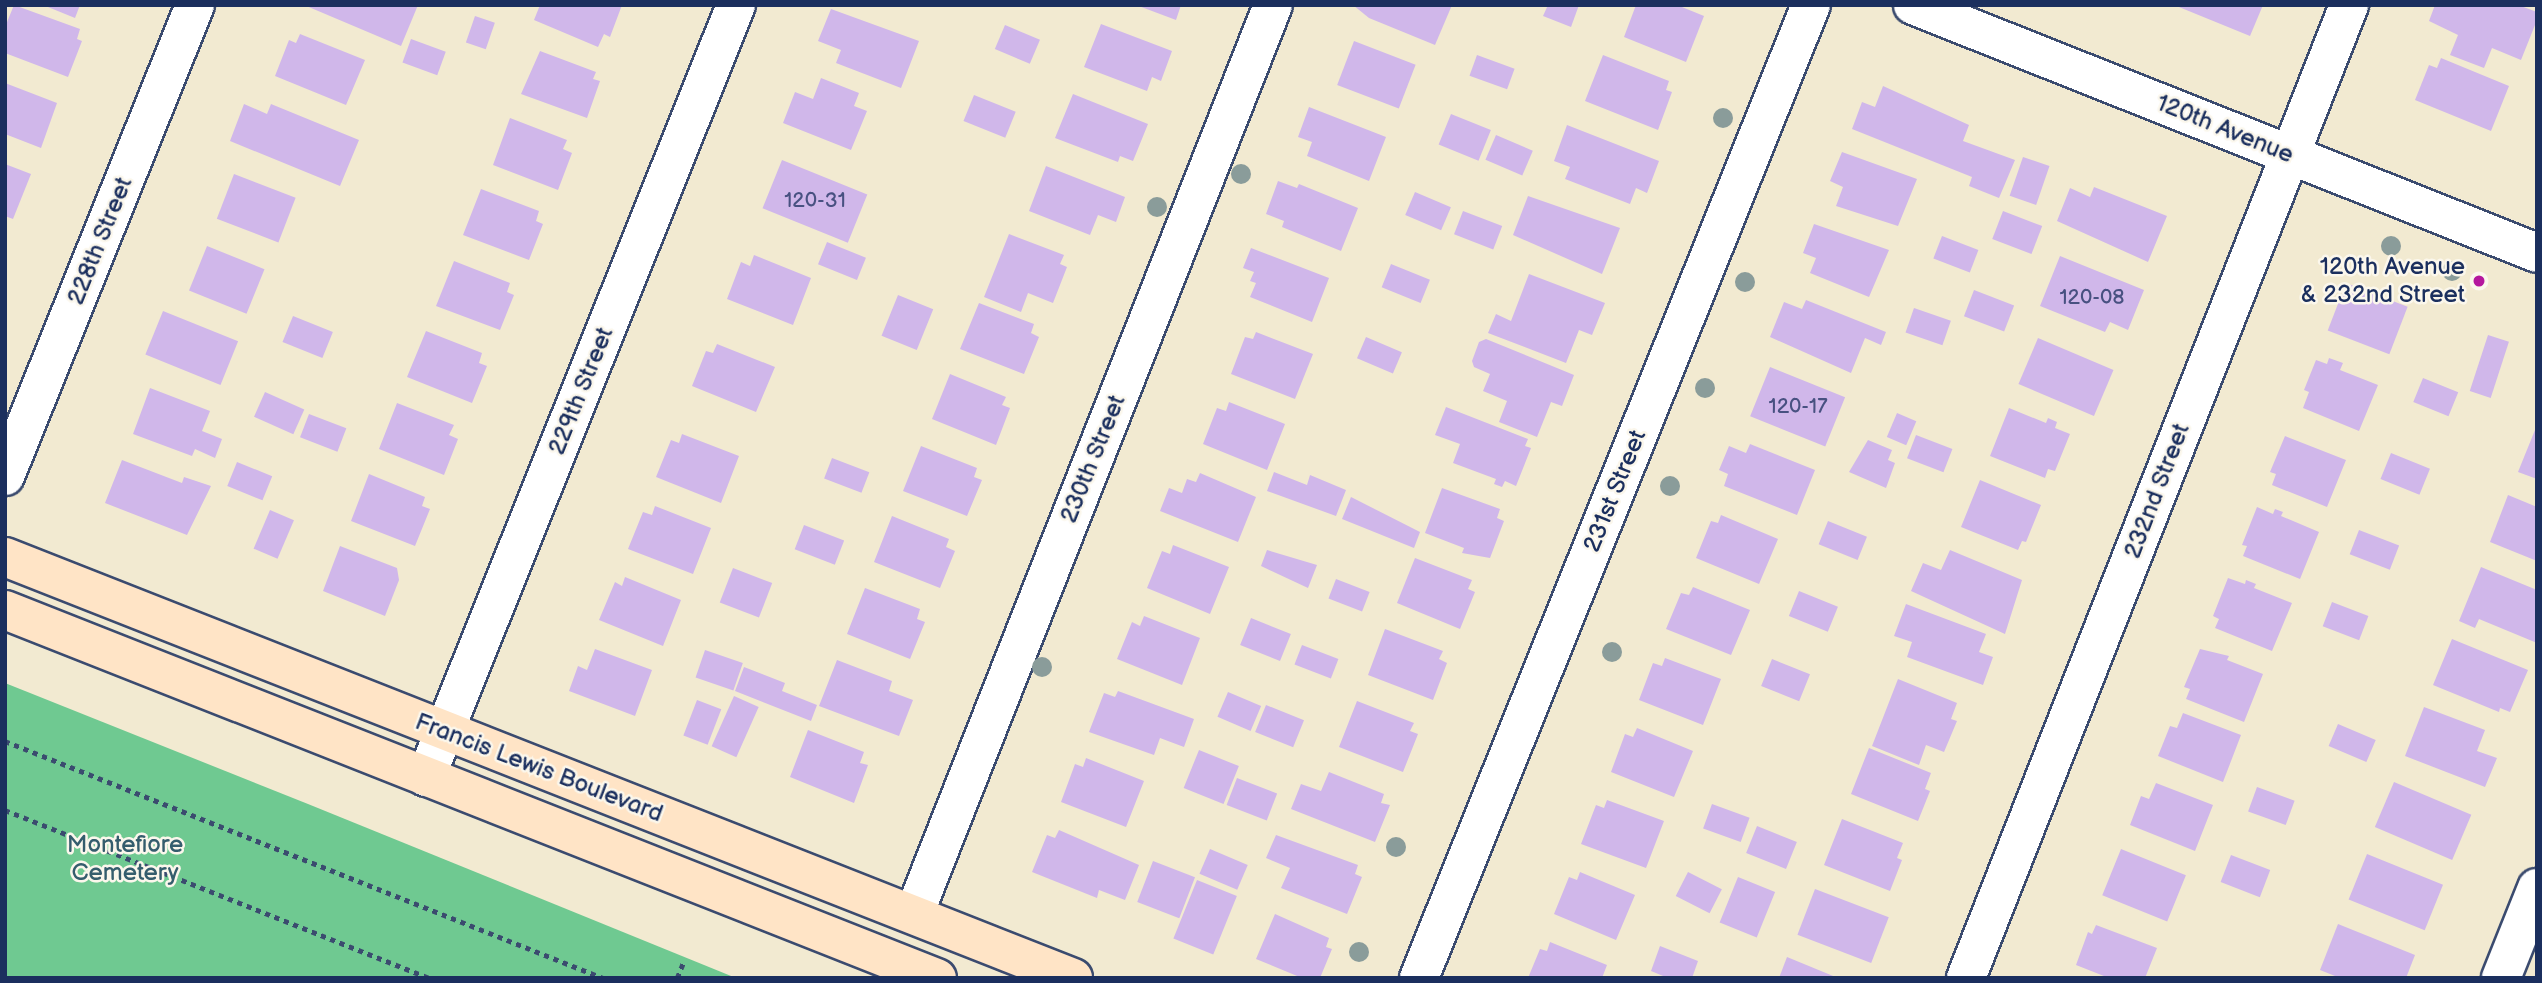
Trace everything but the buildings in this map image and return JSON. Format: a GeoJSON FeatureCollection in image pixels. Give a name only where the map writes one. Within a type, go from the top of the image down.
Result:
{"type":"FeatureCollection","features":[{"type":"Feature","properties":{"kind":"main road","name":"Francis Lewis Boulevard"},"geometry":{"type":"LineString","coordinates":[[5,557],[1073,978]]}},
{"type":"Feature","properties":{"kind":"main road","name":"Francis Lewis Boulevard"},"geometry":{"type":"LineString","coordinates":[[5,610],[937,978]]}},
{"type":"Feature","properties":{"kind":"street","name":"228th Street"},"geometry":{"type":"LineString","coordinates":[[5,476],[195,5]]}},
{"type":"Feature","properties":{"kind":"street","name":"229th Street"},"geometry":{"type":"LineString","coordinates":[[426,777],[736,5]]}},
{"type":"Feature","properties":{"kind":"street","name":"230th Street"},"geometry":{"type":"LineString","coordinates":[[914,914],[1273,5]]}},
{"type":"Feature","properties":{"kind":"street","name":"231st Street"},"geometry":{"type":"LineString","coordinates":[[1419,978],[1811,5]]}},
{"type":"Feature","properties":{"kind":"street","name":"120th Avenue"},"geometry":{"type":"LineString","coordinates":[[1913,5],[2537,253]]}},
{"type":"Feature","properties":{"kind":"street","name":"232nd Street"},"geometry":{"type":"LineString","coordinates":[[1966,978],[2348,5]]}},
{"type":"Feature","properties":{"kind":"street"},"geometry":{"type":"LineString","coordinates":[[2501,978],[2537,888]]}},
{"type":"Feature","properties":{"kind":"path"},"geometry":{"type":"LineString","coordinates":[[5,741],[603,978]]}},
{"type":"Feature","properties":{"kind":"path"},"geometry":{"type":"LineString","coordinates":[[5,810],[429,978]]}},
{"type":"Feature","properties":{"kind":"path"},"geometry":{"type":"LineString","coordinates":[[677,978],[683,963]]}},
{"type":"Feature","properties":{"kind":"green space","name":"Montefiore Cemetery"},"geometry":{"type":"Polygon","coordinates":[[[5,683],[308,804],[736,978],[5,978],[5,683]]]}},
{"type":"Feature","properties":{"kind":"place","name":"120th Avenue & 232nd Street"},"geometry":{"type":"Point","coordinates":[2479,281]}}]}
